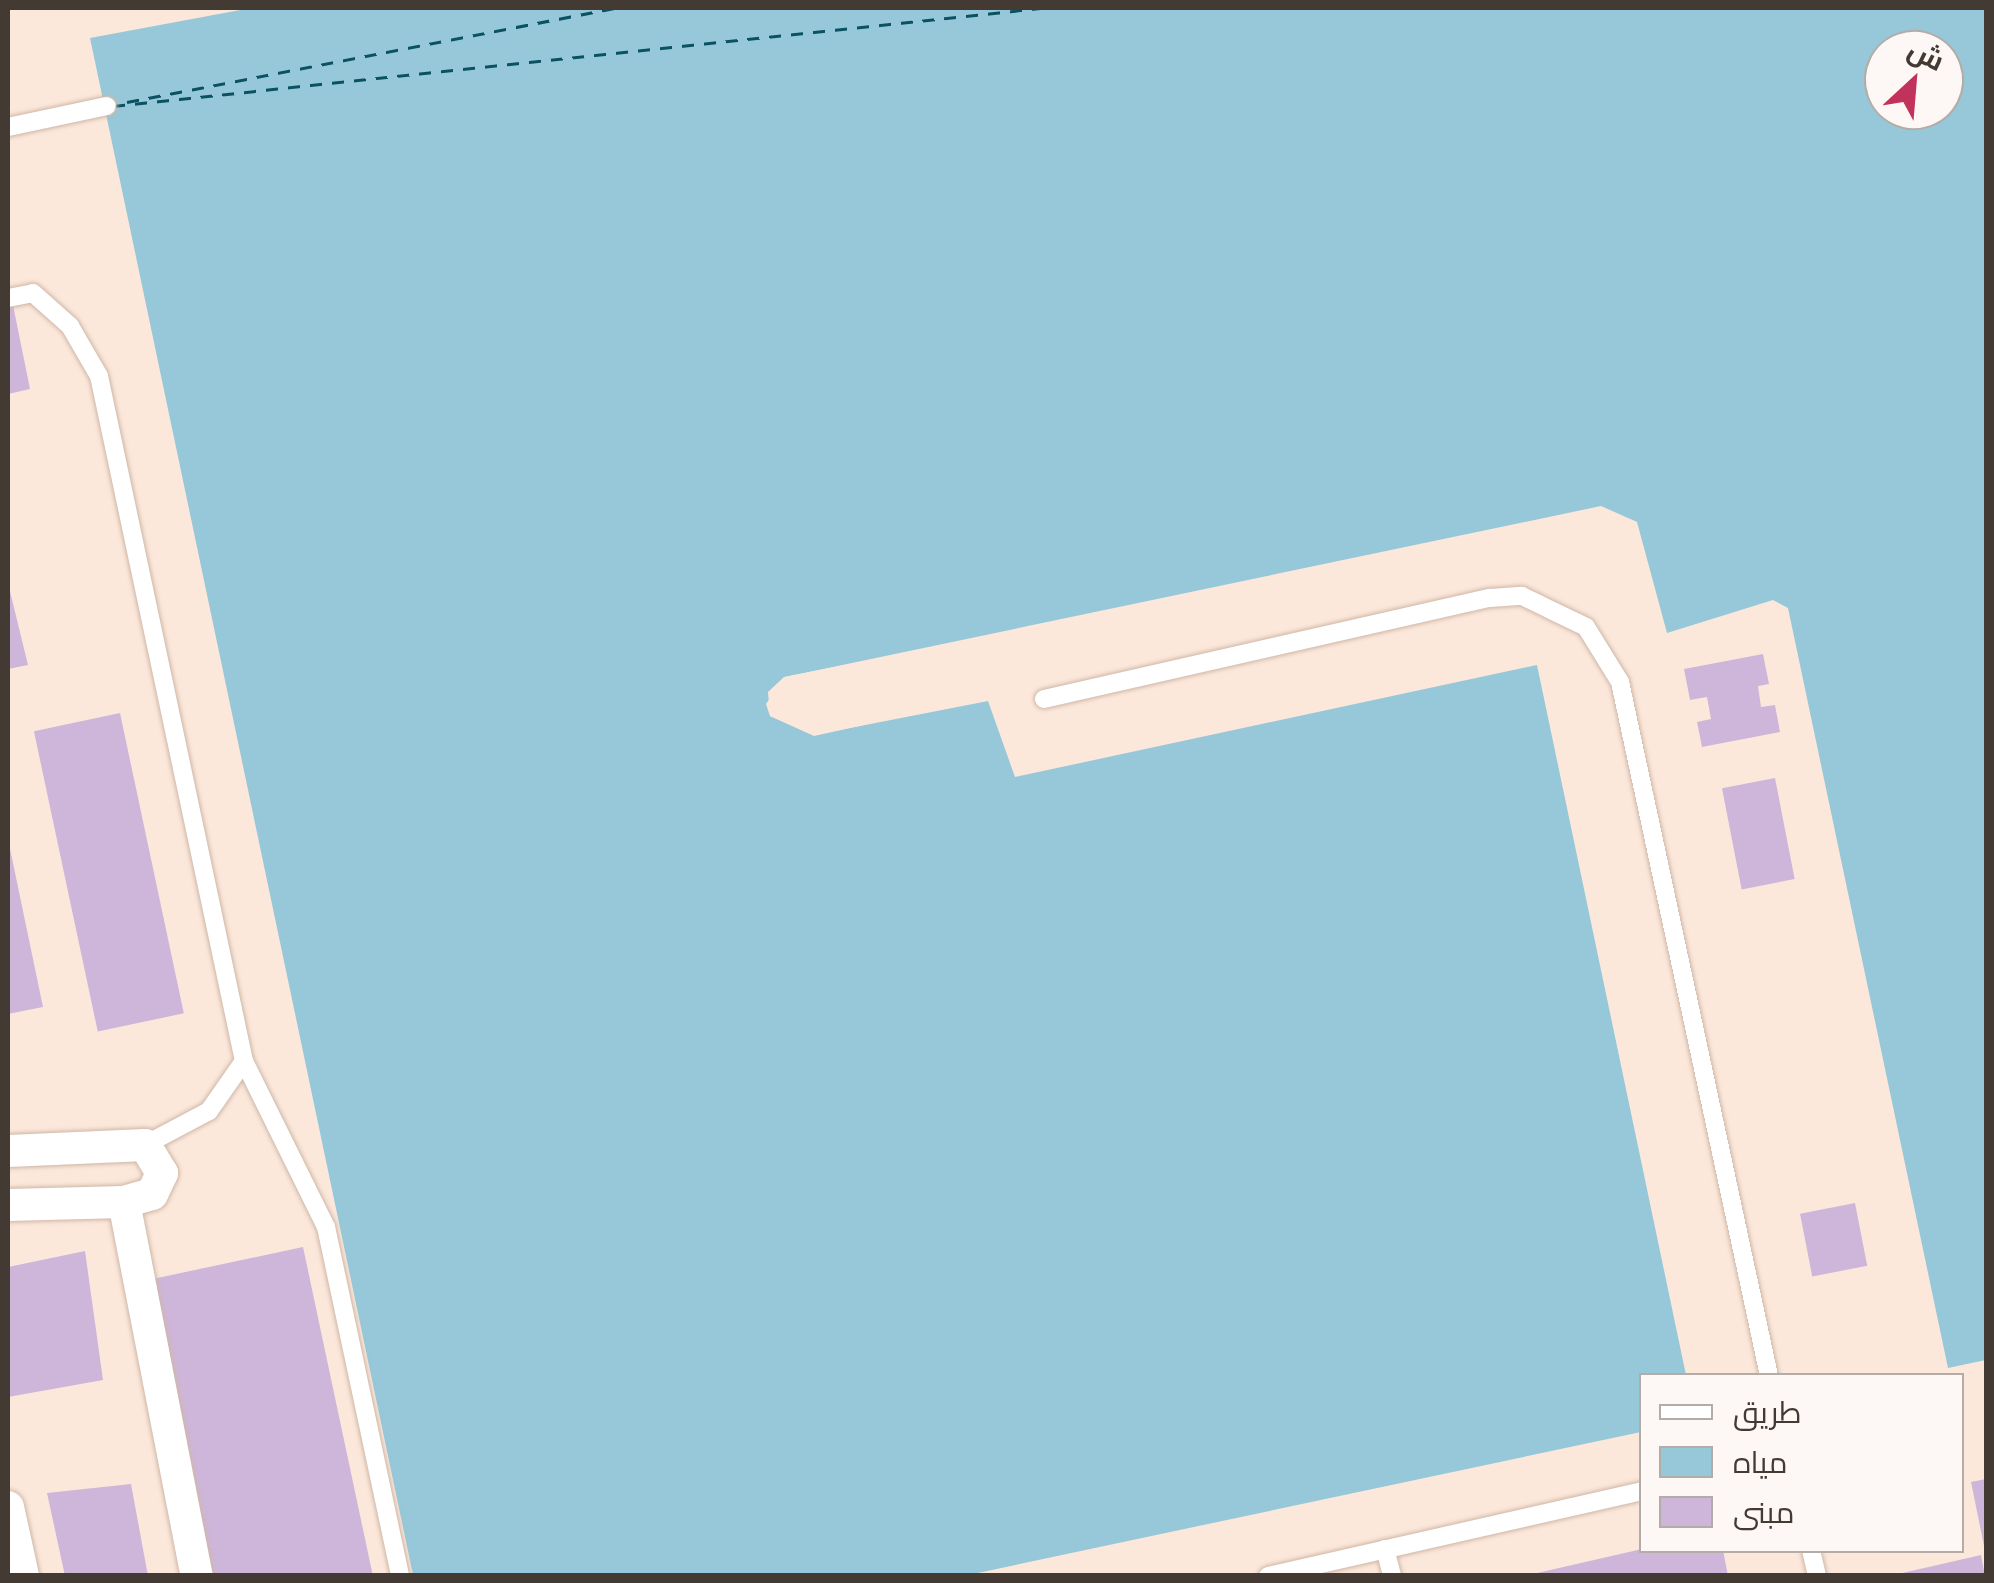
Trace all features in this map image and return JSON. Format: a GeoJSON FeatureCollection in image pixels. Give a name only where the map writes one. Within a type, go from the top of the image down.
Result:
{"type":"FeatureCollection","features":[{"type":"Feature","properties":{"kind":"street"},"geometry":{"type":"LineString","coordinates":[[8,1151],[145,1145],[162,1172],[152,1194],[124,1202],[8,1205]]}},
{"type":"Feature","properties":{"kind":"street"},"geometry":{"type":"LineString","coordinates":[[124,1202],[197,1576]]}},
{"type":"Feature","properties":{"kind":"street"},"geometry":{"type":"LineString","coordinates":[[8,1507],[23,1576]]}},
{"type":"Feature","properties":{"kind":"lane"},"geometry":{"type":"LineString","coordinates":[[8,127],[107,106]]}},
{"type":"Feature","properties":{"kind":"lane"},"geometry":{"type":"LineString","coordinates":[[8,298],[33,293],[70,326],[99,376],[244,1061],[326,1227],[400,1576]]}},
{"type":"Feature","properties":{"kind":"lane"},"geometry":{"type":"LineString","coordinates":[[1044,699],[1490,598],[1522,596],[1586,628],[1620,682],[1768,1373]]}},
{"type":"Feature","properties":{"kind":"lane"},"geometry":{"type":"LineString","coordinates":[[145,1145],[209,1110],[244,1061]]}},
{"type":"Feature","properties":{"kind":"lane"},"geometry":{"type":"LineString","coordinates":[[1268,1576],[1639,1492]]}},
{"type":"Feature","properties":{"kind":"lane"},"geometry":{"type":"LineString","coordinates":[[1385,1549],[1392,1576]]}},
{"type":"Feature","properties":{"kind":"water"},"geometry":{"type":"Polygon","coordinates":[[[251,8],[1986,8],[1986,1360],[1948,1368],[1788,608],[1773,600],[1667,633],[1637,522],[1601,506],[785,677],[766,704],[770,716],[814,735],[988,701],[1015,777],[1537,665],[1686,1373],[1639,1373],[1639,1432],[968,1575],[413,1575],[90,38],[251,8]]]}},
{"type":"Feature","properties":{"kind":"pier"},"geometry":{"type":"Polygon","coordinates":[[[968,641],[786,682],[771,703],[782,720],[814,730],[976,700],[814,736],[770,716],[768,692],[784,677],[968,641]]]}},
{"type":"Feature","properties":{"kind":"building"},"geometry":{"type":"Polygon","coordinates":[[[13,305],[30,389],[8,394],[8,306],[13,305]]]}},
{"type":"Feature","properties":{"kind":"building"},"geometry":{"type":"Polygon","coordinates":[[[8,583],[28,665],[8,669],[8,583]]]}},
{"type":"Feature","properties":{"kind":"building"},"geometry":{"type":"Polygon","coordinates":[[[1763,654],[1769,684],[1758,686],[1761,707],[1775,705],[1780,732],[1702,747],[1697,722],[1711,719],[1707,697],[1690,700],[1684,669],[1763,654]]]}},
{"type":"Feature","properties":{"kind":"building"},"geometry":{"type":"Polygon","coordinates":[[[120,713],[184,1013],[98,1032],[34,731],[120,713]]]}},
{"type":"Feature","properties":{"kind":"building"},"geometry":{"type":"Polygon","coordinates":[[[1775,778],[1795,879],[1742,889],[1722,788],[1775,778]]]}},
{"type":"Feature","properties":{"kind":"building"},"geometry":{"type":"Polygon","coordinates":[[[8,839],[43,1007],[8,1014],[8,839]]]}},
{"type":"Feature","properties":{"kind":"building"},"geometry":{"type":"Polygon","coordinates":[[[1855,1203],[1867,1266],[1812,1277],[1800,1214],[1855,1203]]]}},
{"type":"Feature","properties":{"kind":"building"},"geometry":{"type":"Polygon","coordinates":[[[303,1247],[373,1576],[213,1576],[150,1279],[303,1247]]]}},
{"type":"Feature","properties":{"kind":"building"},"geometry":{"type":"Polygon","coordinates":[[[85,1251],[103,1380],[8,1397],[8,1267],[85,1251]]]}},
{"type":"Feature","properties":{"kind":"building"},"geometry":{"type":"Polygon","coordinates":[[[1986,1479],[1986,1551],[1985,1551],[1971,1482],[1986,1479]]]}},
{"type":"Feature","properties":{"kind":"building"},"geometry":{"type":"Polygon","coordinates":[[[131,1484],[148,1576],[65,1576],[47,1493],[131,1484]]]}},
{"type":"Feature","properties":{"kind":"building"},"geometry":{"type":"Polygon","coordinates":[[[1639,1550],[1639,1553],[1724,1553],[1728,1576],[1524,1576],[1639,1550]]]}},
{"type":"Feature","properties":{"kind":"building"},"geometry":{"type":"Polygon","coordinates":[[[1981,1555],[1985,1576],[1898,1576],[1898,1574],[1981,1555]]]}},
{"type":"Feature","properties":{"kind":"ferry route"},"geometry":{"type":"LineString","coordinates":[[127,102],[616,8]]}},
{"type":"Feature","properties":{"kind":"ferry route"},"geometry":{"type":"LineString","coordinates":[[113,106],[1041,8]]}}]}
